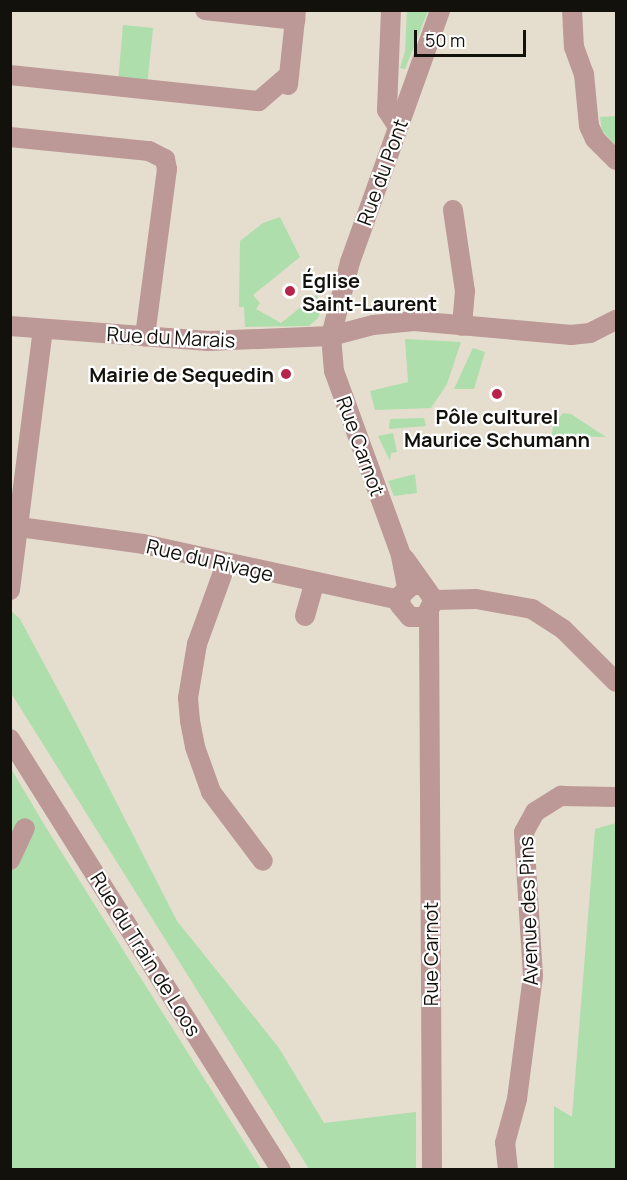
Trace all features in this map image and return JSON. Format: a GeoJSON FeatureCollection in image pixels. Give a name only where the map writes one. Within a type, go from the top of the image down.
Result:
{"type":"FeatureCollection","features":[{"type":"Feature","properties":{"kind":"street"},"geometry":{"type":"LineString","coordinates":[[10,75],[259,102],[288,80],[296,15],[205,10]]}},
{"type":"Feature","properties":{"kind":"street"},"geometry":{"type":"LineString","coordinates":[[392,10],[387,110],[398,127]]}},
{"type":"Feature","properties":{"kind":"street","name":"Rue du Pont"},"geometry":{"type":"LineString","coordinates":[[331,336],[339,296],[440,10]]}},
{"type":"Feature","properties":{"kind":"street"},"geometry":{"type":"LineString","coordinates":[[572,10],[574,46],[584,74],[589,126],[595,140],[616,160]]}},
{"type":"Feature","properties":{"kind":"street"},"geometry":{"type":"LineString","coordinates":[[389,58],[393,75],[413,86]]}},
{"type":"Feature","properties":{"kind":"street"},"geometry":{"type":"LineString","coordinates":[[10,137],[149,151],[165,159],[166,170],[146,337]]}},
{"type":"Feature","properties":{"kind":"street"},"geometry":{"type":"LineString","coordinates":[[453,210],[465,291],[462,326]]}},
{"type":"Feature","properties":{"kind":"street","name":"Rue du Marais"},"geometry":{"type":"LineString","coordinates":[[10,326],[208,341],[331,336],[399,322],[571,335],[590,333],[616,320]]}},
{"type":"Feature","properties":{"kind":"street"},"geometry":{"type":"LineString","coordinates":[[10,590],[15,529],[43,329]]}},
{"type":"Feature","properties":{"kind":"street","name":"Rue Carnot"},"geometry":{"type":"LineString","coordinates":[[331,336],[334,371],[417,600],[418,651],[429,739],[432,1170]]}},
{"type":"Feature","properties":{"kind":"street","name":"Rue du Rivage"},"geometry":{"type":"LineString","coordinates":[[15,529],[143,544],[226,564],[417,600],[499,602],[532,609],[563,629],[616,682]]}},
{"type":"Feature","properties":{"kind":"street"},"geometry":{"type":"LineString","coordinates":[[226,564],[197,644],[188,698],[190,721],[195,747],[212,792],[263,861]]}},
{"type":"Feature","properties":{"kind":"street"},"geometry":{"type":"LineString","coordinates":[[305,616],[315,582]]}},
{"type":"Feature","properties":{"kind":"street","name":"Rue du Train de Loos"},"geometry":{"type":"LineString","coordinates":[[10,739],[281,1170]]}},
{"type":"Feature","properties":{"kind":"street","name":"Avenue des Pins"},"geometry":{"type":"LineString","coordinates":[[508,1170],[505,1143],[517,1099],[533,976],[524,832],[536,812],[561,796],[616,797]]}},
{"type":"Feature","properties":{"kind":"street"},"geometry":{"type":"LineString","coordinates":[[10,860],[25,828]]}},
{"type":"Feature","properties":{"kind":"green space"},"geometry":{"type":"Polygon","coordinates":[[[407,11],[428,11],[405,69],[400,68],[405,51],[407,11]]]}},
{"type":"Feature","properties":{"kind":"green space"},"geometry":{"type":"Polygon","coordinates":[[[123,25],[153,28],[147,87],[118,83],[123,25]]]}},
{"type":"Feature","properties":{"kind":"green space"},"geometry":{"type":"Polygon","coordinates":[[[616,116],[616,145],[602,131],[600,117],[616,116]]]}},
{"type":"Feature","properties":{"kind":"green space"},"geometry":{"type":"Polygon","coordinates":[[[280,217],[300,257],[253,295],[260,303],[256,309],[281,323],[316,295],[323,305],[318,318],[309,326],[245,327],[244,307],[239,307],[240,241],[263,223],[280,217]]]}},
{"type":"Feature","properties":{"kind":"green space"},"geometry":{"type":"Polygon","coordinates":[[[405,339],[461,342],[447,384],[431,408],[375,410],[370,391],[408,382],[405,339]]]}},
{"type":"Feature","properties":{"kind":"green space"},"geometry":{"type":"Polygon","coordinates":[[[473,348],[485,352],[474,389],[454,389],[473,348]]]}},
{"type":"Feature","properties":{"kind":"green space"},"geometry":{"type":"Polygon","coordinates":[[[563,413],[571,414],[606,437],[552,436],[553,426],[563,413]]]}},
{"type":"Feature","properties":{"kind":"green space"},"geometry":{"type":"Polygon","coordinates":[[[424,418],[426,426],[389,429],[390,419],[424,418]]]}},
{"type":"Feature","properties":{"kind":"green space"},"geometry":{"type":"Polygon","coordinates":[[[393,433],[397,452],[391,453],[390,461],[378,436],[393,433]]]}},
{"type":"Feature","properties":{"kind":"green space"},"geometry":{"type":"Polygon","coordinates":[[[415,474],[417,493],[394,496],[388,481],[415,474]]]}},
{"type":"Feature","properties":{"kind":"green space"},"geometry":{"type":"Polygon","coordinates":[[[10,610],[20,619],[78,727],[177,921],[279,1048],[324,1123],[416,1112],[416,1169],[309,1169],[11,693],[10,610]]]}},
{"type":"Feature","properties":{"kind":"green space"},"geometry":{"type":"Polygon","coordinates":[[[10,767],[45,826],[261,1169],[11,1169],[10,767]]]}},
{"type":"Feature","properties":{"kind":"green space"},"geometry":{"type":"Polygon","coordinates":[[[616,823],[616,1169],[554,1169],[554,1106],[572,1117],[595,829],[616,823]]]}},
{"type":"Feature","properties":{"kind":"place","name":"Église Saint-Laurent"},"geometry":{"type":"Point","coordinates":[290,291]}},
{"type":"Feature","properties":{"kind":"place","name":"Mairie de Sequedin"},"geometry":{"type":"Point","coordinates":[286,374]}},
{"type":"Feature","properties":{"kind":"place","name":"Pôle culturel Maurice Schumann"},"geometry":{"type":"Point","coordinates":[497,394]}}]}
